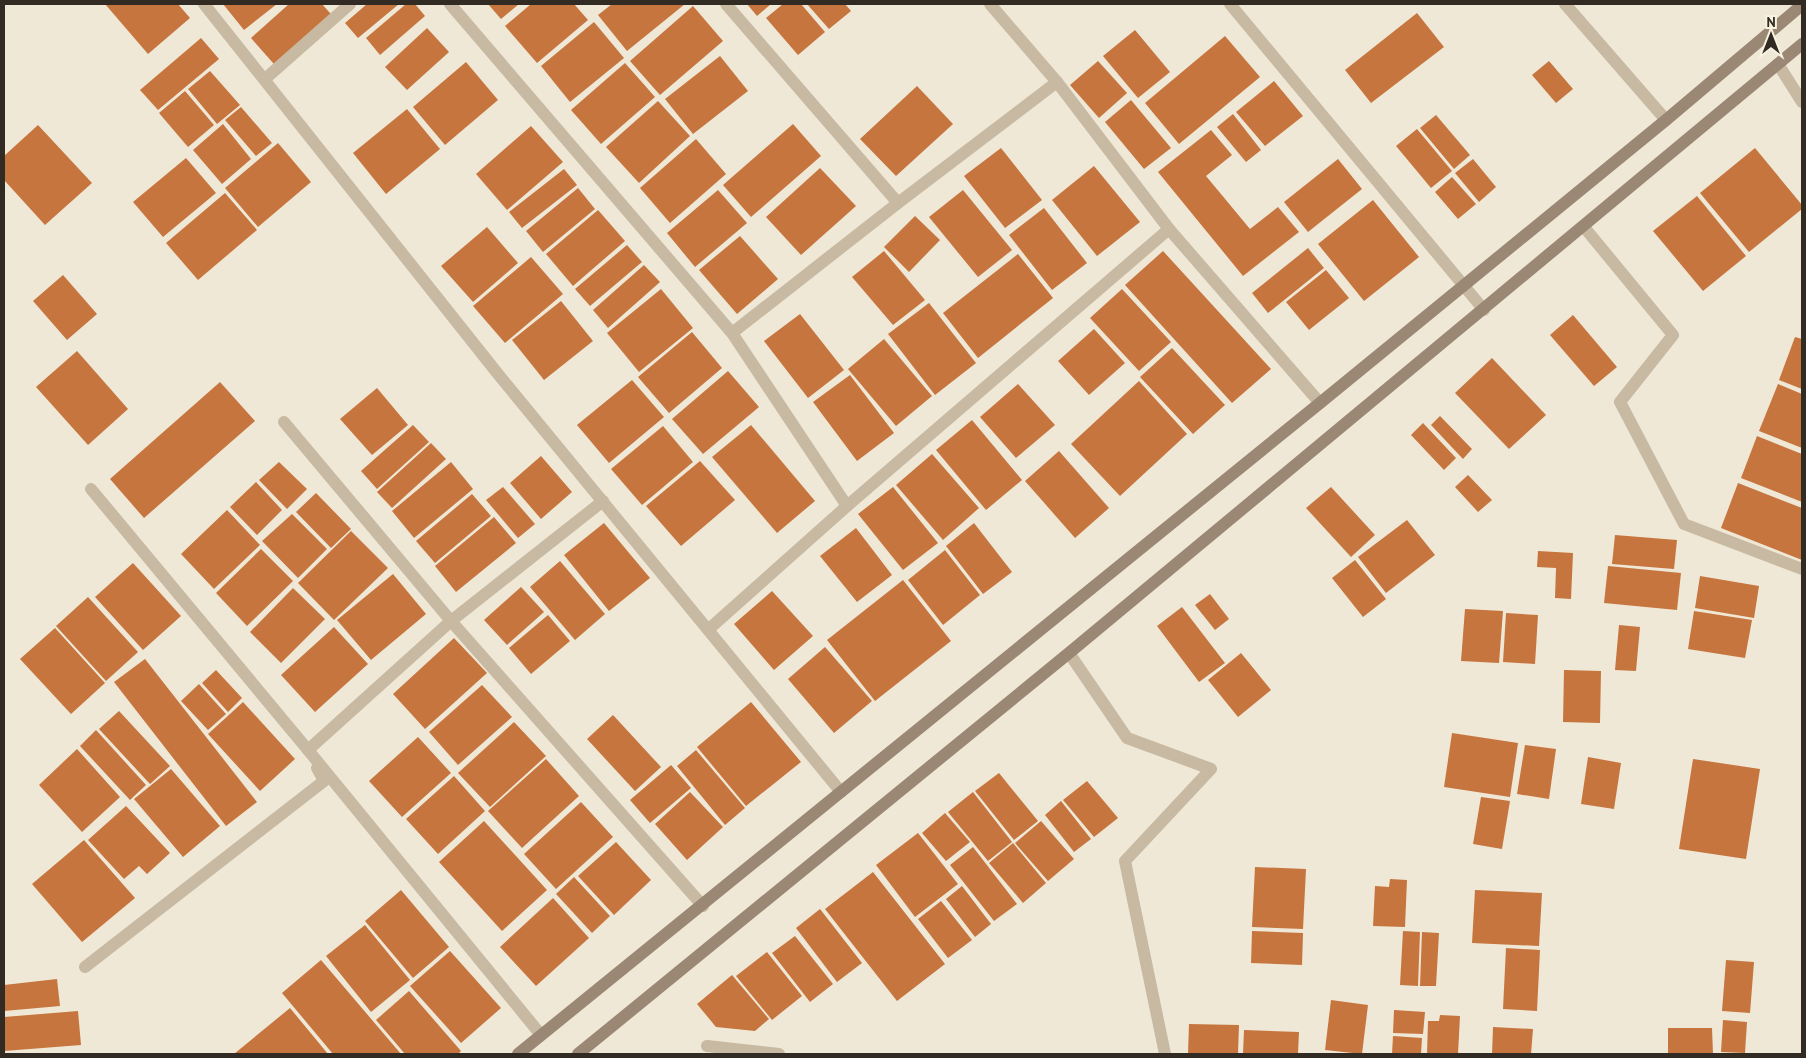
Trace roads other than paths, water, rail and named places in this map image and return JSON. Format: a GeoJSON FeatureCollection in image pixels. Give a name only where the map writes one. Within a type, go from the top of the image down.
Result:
{"type":"FeatureCollection","features":[{"type":"Feature","properties":{"kind":"street"},"geometry":{"type":"LineString","coordinates":[[204,4],[603,501],[842,792]]}},
{"type":"Feature","properties":{"kind":"street"},"geometry":{"type":"LineString","coordinates":[[265,79],[350,4]]}},
{"type":"Feature","properties":{"kind":"street"},"geometry":{"type":"LineString","coordinates":[[450,4],[732,333],[847,506]]}},
{"type":"Feature","properties":{"kind":"street"},"geometry":{"type":"LineString","coordinates":[[726,4],[898,203]]}},
{"type":"Feature","properties":{"kind":"street"},"geometry":{"type":"LineString","coordinates":[[990,4],[1057,82],[1169,229],[1320,403]]}},
{"type":"Feature","properties":{"kind":"street"},"geometry":{"type":"LineString","coordinates":[[1230,4],[1484,310]]}},
{"type":"Feature","properties":{"kind":"street"},"geometry":{"type":"LineString","coordinates":[[1565,4],[1666,120]]}},
{"type":"Feature","properties":{"kind":"street"},"geometry":{"type":"LineString","coordinates":[[518,1054],[703,906],[1320,403],[1666,120],[1802,5]]}},
{"type":"Feature","properties":{"kind":"street"},"geometry":{"type":"LineString","coordinates":[[578,1054],[1484,310],[1802,44]]}},
{"type":"Feature","properties":{"kind":"street"},"geometry":{"type":"LineString","coordinates":[[1778,64],[1802,102]]}},
{"type":"Feature","properties":{"kind":"street"},"geometry":{"type":"LineString","coordinates":[[732,333],[1057,82]]}},
{"type":"Feature","properties":{"kind":"street"},"geometry":{"type":"LineString","coordinates":[[1584,227],[1674,335],[1620,402],[1684,524],[1802,569]]}},
{"type":"Feature","properties":{"kind":"street"},"geometry":{"type":"LineString","coordinates":[[709,629],[847,506],[1169,229]]}},
{"type":"Feature","properties":{"kind":"street"},"geometry":{"type":"LineString","coordinates":[[284,422],[452,621],[703,906]]}},
{"type":"Feature","properties":{"kind":"street"},"geometry":{"type":"LineString","coordinates":[[91,489],[541,1035]]}},
{"type":"Feature","properties":{"kind":"street"},"geometry":{"type":"LineString","coordinates":[[308,750],[452,621],[603,501]]}},
{"type":"Feature","properties":{"kind":"street"},"geometry":{"type":"LineString","coordinates":[[1069,652],[1127,738],[1211,769],[1126,861],[1164,1054]]}},
{"type":"Feature","properties":{"kind":"street"},"geometry":{"type":"LineString","coordinates":[[85,967],[324,781],[308,750]]}},
{"type":"Feature","properties":{"kind":"street"},"geometry":{"type":"LineString","coordinates":[[707,1046],[779,1054]]}}]}
